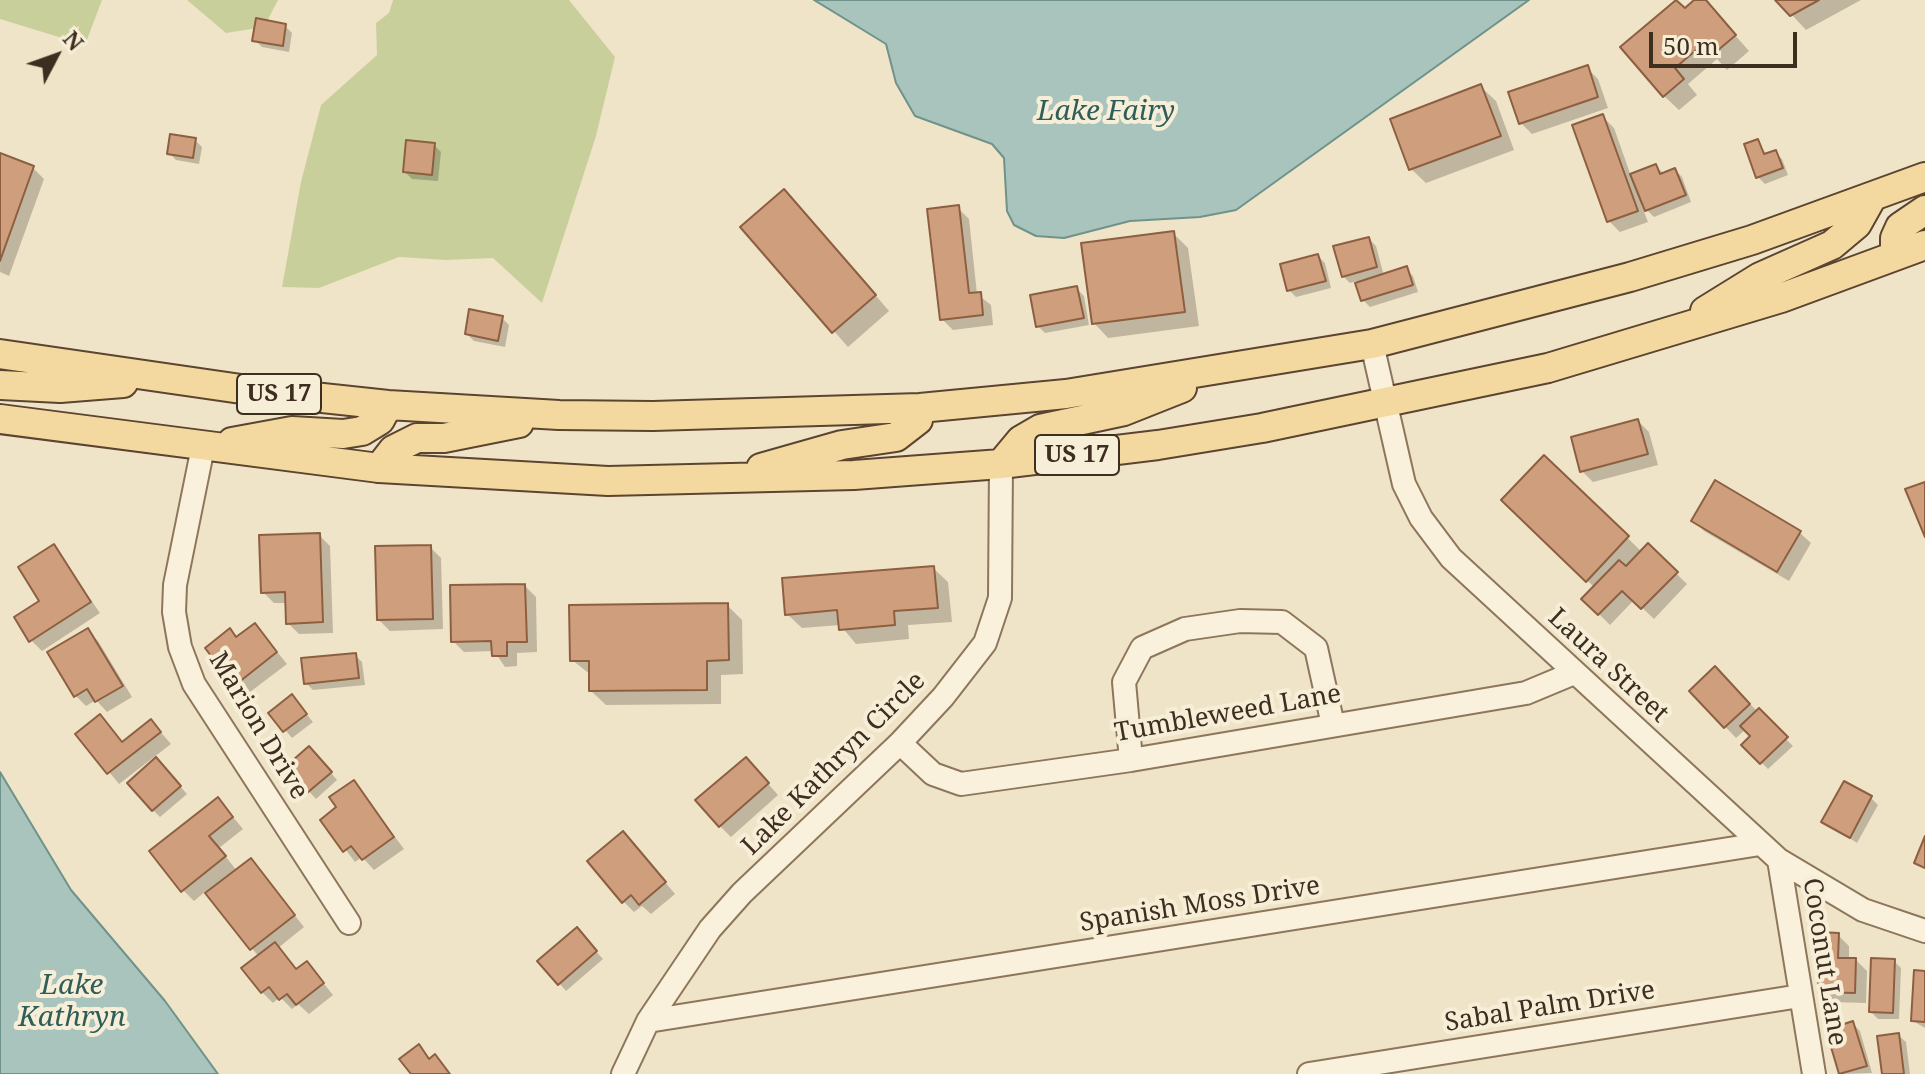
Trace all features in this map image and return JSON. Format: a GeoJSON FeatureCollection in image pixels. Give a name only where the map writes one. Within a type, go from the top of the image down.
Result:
{"type":"FeatureCollection","features":[{"type":"Feature","properties":{"kind":"main road","name":"US 17"},"geometry":{"type":"LineString","coordinates":[[0,354],[171,380],[388,405],[559,415],[653,416],[920,408],[1066,394],[1372,344],[1606,284],[1871,199],[1925,177]]}},
{"type":"Feature","properties":{"kind":"main road"},"geometry":{"type":"LineString","coordinates":[[1671,333],[1760,277],[1832,245],[1857,224],[1871,199]]}},
{"type":"Feature","properties":{"kind":"main road"},"geometry":{"type":"LineString","coordinates":[[1895,256],[1895,238],[1900,227],[1925,210]]}},
{"type":"Feature","properties":{"kind":"main road","name":"US 17"},"geometry":{"type":"LineString","coordinates":[[0,419],[379,468],[608,481],[718,480],[1001,464],[1158,445],[1384,404],[1548,368],[1671,333],[1925,245]]}},
{"type":"Feature","properties":{"kind":"main road"},"geometry":{"type":"LineString","coordinates":[[1001,464],[1021,440],[1040,429],[1124,411],[1227,370]]}},
{"type":"Feature","properties":{"kind":"main road"},"geometry":{"type":"LineString","coordinates":[[0,385],[60,388],[171,380]]}},
{"type":"Feature","properties":{"kind":"main road"},"geometry":{"type":"LineString","coordinates":[[203,447],[292,431],[343,434],[362,431],[380,420],[388,405]]}},
{"type":"Feature","properties":{"kind":"main road"},"geometry":{"type":"LineString","coordinates":[[718,480],[842,445],[896,437],[918,420],[920,408]]}},
{"type":"Feature","properties":{"kind":"main road"},"geometry":{"type":"LineString","coordinates":[[379,468],[393,450],[417,438],[444,438],[559,415]]}},
{"type":"Feature","properties":{"kind":"street","name":"Laura Street"},"geometry":{"type":"LineString","coordinates":[[1372,344],[1404,484],[1421,518],[1451,558],[1779,860],[1863,910],[1925,931]]}},
{"type":"Feature","properties":{"kind":"street","name":"Marion Drive"},"geometry":{"type":"LineString","coordinates":[[203,447],[175,585],[174,612],[180,647],[194,684],[349,923]]}},
{"type":"Feature","properties":{"kind":"street","name":"Lake Kathryn Circle"},"geometry":{"type":"LineString","coordinates":[[623,1074],[648,1021],[682,967],[718,920],[900,743],[971,664],[994,621],[1000,598],[1001,464]]}},
{"type":"Feature","properties":{"kind":"street"},"geometry":{"type":"LineString","coordinates":[[1131,760],[1124,682],[1142,648],[1185,629],[1240,621],[1282,622],[1316,648],[1333,725]]}},
{"type":"Feature","properties":{"kind":"street","name":"Tumbleweed Lane"},"geometry":{"type":"LineString","coordinates":[[900,743],[933,774],[961,784],[1131,760],[1526,693],[1574,673]]}},
{"type":"Feature","properties":{"kind":"street","name":"Spanish Moss Drive"},"geometry":{"type":"LineString","coordinates":[[648,1021],[1760,844]]}},
{"type":"Feature","properties":{"kind":"street","name":"Coconut Lane"},"geometry":{"type":"LineString","coordinates":[[1779,860],[1814,1074]]}},
{"type":"Feature","properties":{"kind":"street","name":"Sabal Palm Drive"},"geometry":{"type":"LineString","coordinates":[[1309,1074],[1800,996]]}},
{"type":"Feature","properties":{"kind":"green space"},"geometry":{"type":"Polygon","coordinates":[[[0,0],[102,0],[85,45],[0,19],[0,0]]]}},
{"type":"Feature","properties":{"kind":"green space"},"geometry":{"type":"Polygon","coordinates":[[[187,0],[278,0],[264,27],[226,33],[187,0]]]}},
{"type":"Feature","properties":{"kind":"green space"},"geometry":{"type":"Polygon","coordinates":[[[393,0],[569,0],[615,57],[596,136],[542,303],[493,258],[446,260],[399,257],[319,288],[282,287],[301,182],[321,105],[377,55],[376,23],[389,13],[393,0]]]}},
{"type":"Feature","properties":{"kind":"water","name":"Lake Fairy"},"geometry":{"type":"Polygon","coordinates":[[[814,0],[1529,0],[1236,210],[1200,217],[1130,221],[1064,238],[1036,236],[1014,225],[1007,211],[1004,158],[992,144],[915,116],[896,83],[886,44],[814,0]]]}},
{"type":"Feature","properties":{"kind":"water","name":"Lake Kathryn"},"geometry":{"type":"Polygon","coordinates":[[[0,772],[71,890],[165,1001],[218,1074],[0,1074],[0,772]]]}},
{"type":"Feature","properties":{"kind":"building"},"geometry":{"type":"Polygon","coordinates":[[[1676,0],[1685,8],[1694,0],[1706,0],[1736,35],[1711,56],[1702,45],[1675,68],[1684,79],[1663,97],[1620,47],[1676,0]]]}},
{"type":"Feature","properties":{"kind":"building"},"geometry":{"type":"Polygon","coordinates":[[[1775,0],[1819,0],[1790,16],[1775,0]]]}},
{"type":"Feature","properties":{"kind":"building"},"geometry":{"type":"Polygon","coordinates":[[[256,18],[286,24],[283,46],[252,41],[256,18]]]}},
{"type":"Feature","properties":{"kind":"building"},"geometry":{"type":"Polygon","coordinates":[[[1588,65],[1598,97],[1519,124],[1508,92],[1588,65]]]}},
{"type":"Feature","properties":{"kind":"building"},"geometry":{"type":"Polygon","coordinates":[[[1481,84],[1501,136],[1409,170],[1390,119],[1481,84]]]}},
{"type":"Feature","properties":{"kind":"building"},"geometry":{"type":"Polygon","coordinates":[[[1603,114],[1638,211],[1607,222],[1572,125],[1603,114]]]}},
{"type":"Feature","properties":{"kind":"building"},"geometry":{"type":"Polygon","coordinates":[[[170,134],[196,138],[193,158],[167,154],[170,134]]]}},
{"type":"Feature","properties":{"kind":"building"},"geometry":{"type":"Polygon","coordinates":[[[1758,139],[1764,154],[1776,150],[1783,168],[1756,178],[1744,144],[1758,139]]]}},
{"type":"Feature","properties":{"kind":"building"},"geometry":{"type":"Polygon","coordinates":[[[406,140],[435,143],[432,175],[403,172],[406,140]]]}},
{"type":"Feature","properties":{"kind":"building"},"geometry":{"type":"Polygon","coordinates":[[[0,153],[34,166],[0,261],[0,153]]]}},
{"type":"Feature","properties":{"kind":"building"},"geometry":{"type":"Polygon","coordinates":[[[1656,164],[1660,174],[1675,168],[1686,195],[1645,211],[1630,174],[1656,164]]]}},
{"type":"Feature","properties":{"kind":"building"},"geometry":{"type":"Polygon","coordinates":[[[784,189],[876,295],[832,333],[740,227],[784,189]]]}},
{"type":"Feature","properties":{"kind":"building"},"geometry":{"type":"Polygon","coordinates":[[[959,205],[969,293],[981,292],[983,315],[940,320],[927,209],[959,205]]]}},
{"type":"Feature","properties":{"kind":"building"},"geometry":{"type":"Polygon","coordinates":[[[1174,231],[1185,312],[1092,324],[1081,243],[1174,231]]]}},
{"type":"Feature","properties":{"kind":"building"},"geometry":{"type":"Polygon","coordinates":[[[1369,237],[1377,267],[1342,277],[1333,246],[1369,237]]]}},
{"type":"Feature","properties":{"kind":"building"},"geometry":{"type":"Polygon","coordinates":[[[1318,254],[1326,281],[1287,291],[1280,264],[1318,254]]]}},
{"type":"Feature","properties":{"kind":"building"},"geometry":{"type":"Polygon","coordinates":[[[1407,266],[1413,285],[1361,301],[1355,283],[1407,266]]]}},
{"type":"Feature","properties":{"kind":"building"},"geometry":{"type":"Polygon","coordinates":[[[1077,286],[1084,318],[1036,327],[1030,295],[1077,286]]]}},
{"type":"Feature","properties":{"kind":"building"},"geometry":{"type":"Polygon","coordinates":[[[469,309],[503,316],[498,341],[465,334],[469,309]]]}},
{"type":"Feature","properties":{"kind":"building"},"geometry":{"type":"Polygon","coordinates":[[[1638,419],[1648,454],[1580,472],[1571,437],[1638,419]]]}},
{"type":"Feature","properties":{"kind":"building"},"geometry":{"type":"Polygon","coordinates":[[[1544,455],[1629,536],[1586,582],[1501,500],[1544,455]]]}},
{"type":"Feature","properties":{"kind":"building"},"geometry":{"type":"Polygon","coordinates":[[[1715,480],[1801,531],[1777,572],[1691,521],[1715,480]]]}},
{"type":"Feature","properties":{"kind":"building"},"geometry":{"type":"Polygon","coordinates":[[[1925,482],[1925,537],[1905,489],[1925,482]]]}},
{"type":"Feature","properties":{"kind":"building"},"geometry":{"type":"Polygon","coordinates":[[[320,533],[323,622],[286,624],[285,592],[261,593],[259,535],[320,533]]]}},
{"type":"Feature","properties":{"kind":"building"},"geometry":{"type":"Polygon","coordinates":[[[1648,543],[1678,572],[1641,609],[1622,591],[1598,615],[1581,599],[1619,560],[1626,566],[1648,543]]]}},
{"type":"Feature","properties":{"kind":"building"},"geometry":{"type":"Polygon","coordinates":[[[54,544],[91,602],[29,642],[14,617],[39,601],[18,567],[54,544]]]}},
{"type":"Feature","properties":{"kind":"building"},"geometry":{"type":"Polygon","coordinates":[[[431,545],[433,619],[377,620],[375,546],[431,545]]]}},
{"type":"Feature","properties":{"kind":"building"},"geometry":{"type":"Polygon","coordinates":[[[934,566],[938,608],[894,611],[895,625],[839,630],[837,610],[785,615],[782,578],[934,566]]]}},
{"type":"Feature","properties":{"kind":"building"},"geometry":{"type":"Polygon","coordinates":[[[525,584],[527,642],[507,642],[507,656],[492,656],[491,641],[451,642],[450,585],[525,584]]]}},
{"type":"Feature","properties":{"kind":"building"},"geometry":{"type":"Polygon","coordinates":[[[728,603],[729,660],[707,661],[707,690],[589,691],[589,661],[570,661],[569,605],[728,603]]]}},
{"type":"Feature","properties":{"kind":"building"},"geometry":{"type":"Polygon","coordinates":[[[255,623],[277,652],[234,686],[205,648],[230,628],[236,637],[255,623]]]}},
{"type":"Feature","properties":{"kind":"building"},"geometry":{"type":"Polygon","coordinates":[[[88,628],[123,686],[95,702],[87,689],[74,697],[47,652],[88,628]]]}},
{"type":"Feature","properties":{"kind":"building"},"geometry":{"type":"Polygon","coordinates":[[[356,653],[359,678],[304,684],[301,658],[356,653]]]}},
{"type":"Feature","properties":{"kind":"building"},"geometry":{"type":"Polygon","coordinates":[[[1715,666],[1750,704],[1724,728],[1689,691],[1715,666]]]}},
{"type":"Feature","properties":{"kind":"building"},"geometry":{"type":"Polygon","coordinates":[[[292,694],[307,714],[283,732],[268,713],[292,694]]]}},
{"type":"Feature","properties":{"kind":"building"},"geometry":{"type":"Polygon","coordinates":[[[1759,708],[1788,737],[1760,764],[1741,745],[1750,736],[1740,726],[1759,708]]]}},
{"type":"Feature","properties":{"kind":"building"},"geometry":{"type":"Polygon","coordinates":[[[100,714],[122,742],[151,719],[161,732],[107,774],[75,734],[100,714]]]}},
{"type":"Feature","properties":{"kind":"building"},"geometry":{"type":"Polygon","coordinates":[[[309,746],[332,772],[307,793],[285,767],[309,746]]]}},
{"type":"Feature","properties":{"kind":"building"},"geometry":{"type":"Polygon","coordinates":[[[156,757],[181,786],[152,811],[127,783],[156,757]]]}},
{"type":"Feature","properties":{"kind":"building"},"geometry":{"type":"Polygon","coordinates":[[[746,757],[769,783],[719,827],[695,800],[746,757]]]}},
{"type":"Feature","properties":{"kind":"building"},"geometry":{"type":"Polygon","coordinates":[[[354,780],[394,837],[362,860],[351,846],[343,852],[320,820],[336,807],[329,797],[354,780]]]}},
{"type":"Feature","properties":{"kind":"building"},"geometry":{"type":"Polygon","coordinates":[[[1844,781],[1872,796],[1850,838],[1821,822],[1844,781]]]}},
{"type":"Feature","properties":{"kind":"building"},"geometry":{"type":"Polygon","coordinates":[[[218,797],[233,817],[209,836],[226,856],[181,892],[149,851],[218,797]]]}},
{"type":"Feature","properties":{"kind":"building"},"geometry":{"type":"Polygon","coordinates":[[[623,831],[666,882],[639,905],[631,895],[622,903],[587,861],[623,831]]]}},
{"type":"Feature","properties":{"kind":"building"},"geometry":{"type":"Polygon","coordinates":[[[1925,836],[1925,868],[1914,863],[1925,836]]]}},
{"type":"Feature","properties":{"kind":"building"},"geometry":{"type":"Polygon","coordinates":[[[251,858],[295,915],[250,950],[205,893],[251,858]]]}},
{"type":"Feature","properties":{"kind":"building"},"geometry":{"type":"Polygon","coordinates":[[[577,927],[597,951],[558,985],[537,961],[577,927]]]}},
{"type":"Feature","properties":{"kind":"building"},"geometry":{"type":"Polygon","coordinates":[[[1819,932],[1839,933],[1838,958],[1856,958],[1855,993],[1818,992],[1819,932]]]}},
{"type":"Feature","properties":{"kind":"building"},"geometry":{"type":"Polygon","coordinates":[[[275,942],[296,969],[307,961],[324,983],[296,1005],[287,994],[279,1000],[269,987],[261,993],[241,968],[275,942]]]}},
{"type":"Feature","properties":{"kind":"building"},"geometry":{"type":"Polygon","coordinates":[[[1871,958],[1895,959],[1893,1013],[1869,1012],[1871,958]]]}},
{"type":"Feature","properties":{"kind":"building"},"geometry":{"type":"Polygon","coordinates":[[[1914,970],[1925,971],[1925,1022],[1911,1021],[1914,970]]]}},
{"type":"Feature","properties":{"kind":"building"},"geometry":{"type":"Polygon","coordinates":[[[1853,1021],[1867,1066],[1839,1074],[1826,1030],[1853,1021]]]}},
{"type":"Feature","properties":{"kind":"building"},"geometry":{"type":"Polygon","coordinates":[[[1899,1033],[1904,1074],[1882,1074],[1877,1036],[1899,1033]]]}},
{"type":"Feature","properties":{"kind":"building"},"geometry":{"type":"Polygon","coordinates":[[[419,1044],[429,1059],[435,1054],[450,1074],[411,1074],[399,1059],[419,1044]]]}}]}
